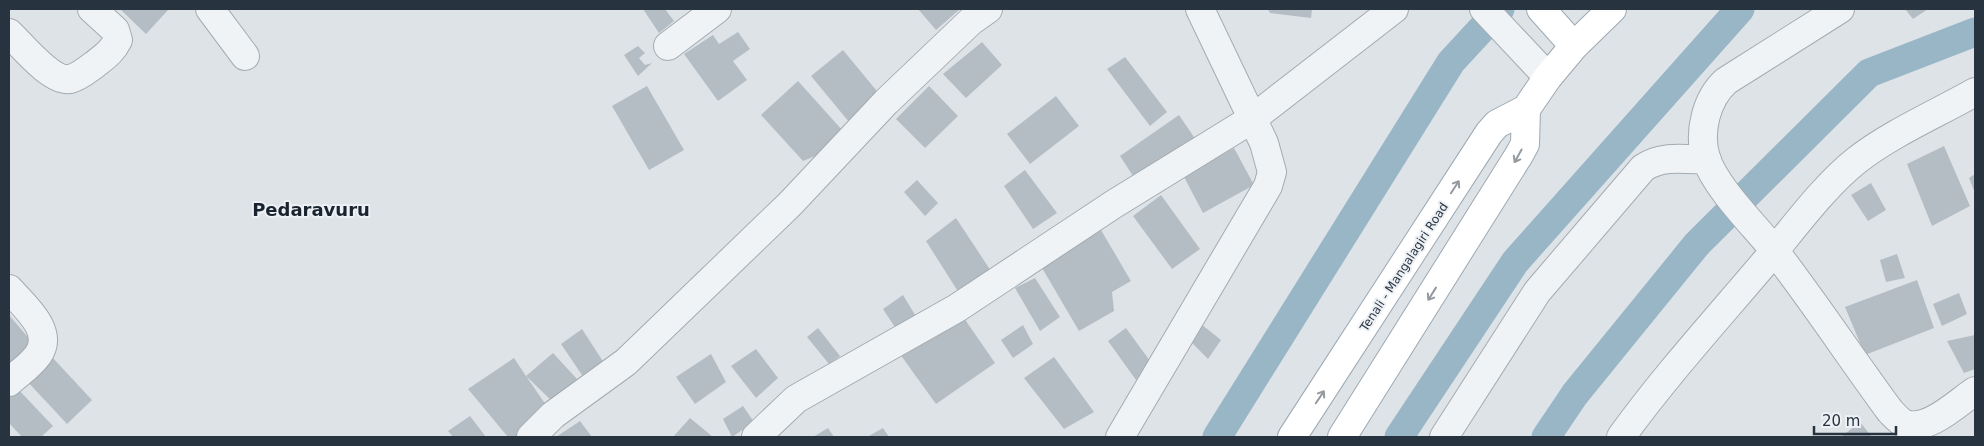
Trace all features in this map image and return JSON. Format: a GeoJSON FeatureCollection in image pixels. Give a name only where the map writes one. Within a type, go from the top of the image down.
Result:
{"type":"FeatureCollection","features":[{"type":"Feature","properties":{"kind":"main road"},"geometry":{"type":"LineString","coordinates":[[1342,437],[1519,155],[1525,144],[1526,109],[1548,77],[1574,46],[1612,9]]}},
{"type":"Feature","properties":{"kind":"main road"},"geometry":{"type":"LineString","coordinates":[[1542,10],[1574,46]]}},
{"type":"Feature","properties":{"kind":"main road","name":"Tenali - Mangalagiri Road"},"geometry":{"type":"LineString","coordinates":[[1292,437],[1489,133],[1498,124],[1526,109]]}},
{"type":"Feature","properties":{"kind":"street"},"geometry":{"type":"LineString","coordinates":[[9,32],[49,72],[58,77],[69,79],[80,74],[113,50],[118,40],[115,30],[92,9]]}},
{"type":"Feature","properties":{"kind":"street"},"geometry":{"type":"LineString","coordinates":[[210,9],[245,56]]}},
{"type":"Feature","properties":{"kind":"street"},"geometry":{"type":"LineString","coordinates":[[668,46],[717,9]]}},
{"type":"Feature","properties":{"kind":"street"},"geometry":{"type":"LineString","coordinates":[[531,437],[553,415],[626,362],[790,204],[886,102],[972,21],[988,9]]}},
{"type":"Feature","properties":{"kind":"street"},"geometry":{"type":"LineString","coordinates":[[1120,437],[1268,186],[1272,172],[1269,157],[1200,9]]}},
{"type":"Feature","properties":{"kind":"street"},"geometry":{"type":"LineString","coordinates":[[756,437],[796,399],[957,308],[1114,204],[1252,119],[1394,9]]}},
{"type":"Feature","properties":{"kind":"street"},"geometry":{"type":"LineString","coordinates":[[1484,9],[1548,77]]}},
{"type":"Feature","properties":{"kind":"street"},"geometry":{"type":"LineString","coordinates":[[1840,9],[1726,81],[1716,90],[1711,100],[1702,142],[1711,168],[1890,411],[1904,424],[1938,428],[1975,391]]}},
{"type":"Feature","properties":{"kind":"street"},"geometry":{"type":"LineString","coordinates":[[1622,437],[1648,399],[1774,251],[1796,222],[1855,161],[1975,92]]}},
{"type":"Feature","properties":{"kind":"street"},"geometry":{"type":"LineString","coordinates":[[1444,437],[1537,292],[1643,168],[1652,162],[1665,159],[1711,168]]}},
{"type":"Feature","properties":{"kind":"street"},"geometry":{"type":"LineString","coordinates":[[9,289],[36,318],[42,332],[43,344],[38,356],[9,382]]}},
{"type":"Feature","properties":{"kind":"building"},"geometry":{"type":"Polygon","coordinates":[[[120,9],[169,9],[146,34],[120,9]]]}},
{"type":"Feature","properties":{"kind":"building"},"geometry":{"type":"Polygon","coordinates":[[[643,9],[665,9],[674,21],[659,33],[643,9]]]}},
{"type":"Feature","properties":{"kind":"building"},"geometry":{"type":"Polygon","coordinates":[[[918,9],[960,9],[936,30],[918,9]]]}},
{"type":"Feature","properties":{"kind":"building"},"geometry":{"type":"Polygon","coordinates":[[[1268,9],[1312,9],[1311,18],[1270,13],[1268,9]]]}},
{"type":"Feature","properties":{"kind":"building"},"geometry":{"type":"Polygon","coordinates":[[[1905,9],[1928,9],[1913,19],[1905,9]]]}},
{"type":"Feature","properties":{"kind":"building"},"geometry":{"type":"Polygon","coordinates":[[[738,32],[750,49],[733,61],[747,80],[718,101],[684,54],[713,35],[719,44],[738,32]]]}},
{"type":"Feature","properties":{"kind":"building"},"geometry":{"type":"Polygon","coordinates":[[[982,42],[1002,65],[966,98],[943,74],[982,42]]]}},
{"type":"Feature","properties":{"kind":"building"},"geometry":{"type":"Polygon","coordinates":[[[638,46],[645,53],[639,58],[645,65],[652,63],[638,76],[624,55],[638,46]]]}},
{"type":"Feature","properties":{"kind":"building"},"geometry":{"type":"Polygon","coordinates":[[[843,50],[886,102],[854,128],[811,76],[843,50]]]}},
{"type":"Feature","properties":{"kind":"building"},"geometry":{"type":"Polygon","coordinates":[[[1125,57],[1167,112],[1150,126],[1107,69],[1125,57]]]}},
{"type":"Feature","properties":{"kind":"building"},"geometry":{"type":"Polygon","coordinates":[[[798,81],[852,141],[803,161],[761,115],[798,81]]]}},
{"type":"Feature","properties":{"kind":"building"},"geometry":{"type":"Polygon","coordinates":[[[647,86],[684,150],[649,170],[612,106],[647,86]]]}},
{"type":"Feature","properties":{"kind":"building"},"geometry":{"type":"Polygon","coordinates":[[[929,86],[958,116],[925,148],[896,119],[929,86]]]}},
{"type":"Feature","properties":{"kind":"building"},"geometry":{"type":"Polygon","coordinates":[[[1056,96],[1079,126],[1030,164],[1007,134],[1056,96]]]}},
{"type":"Feature","properties":{"kind":"building"},"geometry":{"type":"Polygon","coordinates":[[[1179,115],[1198,143],[1137,182],[1120,156],[1179,115]]]}},
{"type":"Feature","properties":{"kind":"building"},"geometry":{"type":"Polygon","coordinates":[[[1944,146],[1970,206],[1932,226],[1907,164],[1944,146]]]}},
{"type":"Feature","properties":{"kind":"building"},"geometry":{"type":"Polygon","coordinates":[[[1234,148],[1254,185],[1203,213],[1183,175],[1234,148]]]}},
{"type":"Feature","properties":{"kind":"building"},"geometry":{"type":"Polygon","coordinates":[[[1025,170],[1057,213],[1033,229],[1004,186],[1025,170]]]}},
{"type":"Feature","properties":{"kind":"building"},"geometry":{"type":"Polygon","coordinates":[[[1975,174],[1975,193],[1969,178],[1975,174]]]}},
{"type":"Feature","properties":{"kind":"building"},"geometry":{"type":"Polygon","coordinates":[[[917,180],[938,203],[925,216],[904,192],[917,180]]]}},
{"type":"Feature","properties":{"kind":"building"},"geometry":{"type":"Polygon","coordinates":[[[1871,183],[1886,210],[1868,221],[1851,195],[1871,183]]]}},
{"type":"Feature","properties":{"kind":"building"},"geometry":{"type":"Polygon","coordinates":[[[1161,195],[1200,249],[1172,269],[1133,216],[1161,195]]]}},
{"type":"Feature","properties":{"kind":"building"},"geometry":{"type":"Polygon","coordinates":[[[956,218],[991,271],[959,293],[926,241],[956,218]]]}},
{"type":"Feature","properties":{"kind":"building"},"geometry":{"type":"Polygon","coordinates":[[[1098,225],[1131,281],[1112,292],[1114,311],[1079,331],[1038,261],[1098,225]]]}},
{"type":"Feature","properties":{"kind":"building"},"geometry":{"type":"Polygon","coordinates":[[[1897,254],[1905,278],[1886,282],[1880,260],[1897,254]]]}},
{"type":"Feature","properties":{"kind":"building"},"geometry":{"type":"Polygon","coordinates":[[[1035,278],[1060,317],[1040,331],[1015,288],[1035,278]]]}},
{"type":"Feature","properties":{"kind":"building"},"geometry":{"type":"Polygon","coordinates":[[[1917,280],[1934,328],[1865,355],[1845,307],[1917,280]]]}},
{"type":"Feature","properties":{"kind":"building"},"geometry":{"type":"Polygon","coordinates":[[[1959,293],[1967,314],[1942,326],[1933,304],[1959,293]]]}},
{"type":"Feature","properties":{"kind":"building"},"geometry":{"type":"Polygon","coordinates":[[[903,295],[917,318],[898,332],[883,309],[903,295]]]}},
{"type":"Feature","properties":{"kind":"building"},"geometry":{"type":"Polygon","coordinates":[[[957,308],[995,363],[936,404],[897,350],[957,308]]]}},
{"type":"Feature","properties":{"kind":"building"},"geometry":{"type":"Polygon","coordinates":[[[9,315],[37,348],[9,372],[9,315]]]}},
{"type":"Feature","properties":{"kind":"building"},"geometry":{"type":"Polygon","coordinates":[[[1201,324],[1221,340],[1208,359],[1190,341],[1201,324]]]}},
{"type":"Feature","properties":{"kind":"building"},"geometry":{"type":"Polygon","coordinates":[[[1023,325],[1033,344],[1013,358],[1001,340],[1023,325]]]}},
{"type":"Feature","properties":{"kind":"building"},"geometry":{"type":"Polygon","coordinates":[[[818,328],[840,356],[829,364],[807,337],[818,328]]]}},
{"type":"Feature","properties":{"kind":"building"},"geometry":{"type":"Polygon","coordinates":[[[1126,328],[1150,361],[1136,380],[1108,341],[1126,328]]]}},
{"type":"Feature","properties":{"kind":"building"},"geometry":{"type":"Polygon","coordinates":[[[582,329],[606,366],[586,381],[561,344],[582,329]]]}},
{"type":"Feature","properties":{"kind":"building"},"geometry":{"type":"Polygon","coordinates":[[[1975,335],[1975,369],[1964,373],[1947,341],[1975,335]]]}},
{"type":"Feature","properties":{"kind":"building"},"geometry":{"type":"Polygon","coordinates":[[[756,349],[778,378],[756,398],[731,366],[756,349]]]}},
{"type":"Feature","properties":{"kind":"building"},"geometry":{"type":"Polygon","coordinates":[[[553,353],[577,379],[553,402],[526,376],[553,353]]]}},
{"type":"Feature","properties":{"kind":"building"},"geometry":{"type":"Polygon","coordinates":[[[711,354],[726,382],[695,404],[676,377],[711,354]]]}},
{"type":"Feature","properties":{"kind":"building"},"geometry":{"type":"Polygon","coordinates":[[[51,356],[92,400],[67,424],[26,380],[51,356]]]}},
{"type":"Feature","properties":{"kind":"building"},"geometry":{"type":"Polygon","coordinates":[[[1054,357],[1094,412],[1064,429],[1024,378],[1054,357]]]}},
{"type":"Feature","properties":{"kind":"building"},"geometry":{"type":"Polygon","coordinates":[[[514,358],[553,415],[531,437],[508,437],[468,389],[514,358]]]}},
{"type":"Feature","properties":{"kind":"building"},"geometry":{"type":"Polygon","coordinates":[[[16,387],[53,426],[41,437],[22,437],[9,423],[9,394],[16,387]]]}},
{"type":"Feature","properties":{"kind":"building"},"geometry":{"type":"Polygon","coordinates":[[[743,406],[754,422],[732,437],[723,419],[743,406]]]}},
{"type":"Feature","properties":{"kind":"building"},"geometry":{"type":"Polygon","coordinates":[[[470,416],[486,437],[453,437],[448,431],[470,416]]]}},
{"type":"Feature","properties":{"kind":"building"},"geometry":{"type":"Polygon","coordinates":[[[690,418],[713,437],[673,437],[690,418]]]}},
{"type":"Feature","properties":{"kind":"building"},"geometry":{"type":"Polygon","coordinates":[[[580,421],[592,437],[556,437],[580,421]]]}},
{"type":"Feature","properties":{"kind":"building"},"geometry":{"type":"Polygon","coordinates":[[[1860,422],[1872,437],[1841,437],[1860,422]]]}},
{"type":"Feature","properties":{"kind":"building"},"geometry":{"type":"Polygon","coordinates":[[[828,428],[834,437],[813,437],[828,428]]]}},
{"type":"Feature","properties":{"kind":"building"},"geometry":{"type":"Polygon","coordinates":[[[883,428],[889,437],[867,437],[883,428]]]}},
{"type":"Feature","properties":{"kind":"waterway"},"geometry":{"type":"LineString","coordinates":[[1217,437],[1451,62],[1500,9]]}},
{"type":"Feature","properties":{"kind":"waterway"},"geometry":{"type":"LineString","coordinates":[[1399,437],[1515,262],[1740,9]]}},
{"type":"Feature","properties":{"kind":"waterway"},"geometry":{"type":"LineString","coordinates":[[1546,437],[1575,394],[1697,244],[1869,73],[1975,32]]}},
{"type":"Feature","properties":{"kind":"district","name":"Pedaravuru"},"geometry":{"type":"Point","coordinates":[311,210]}}]}
